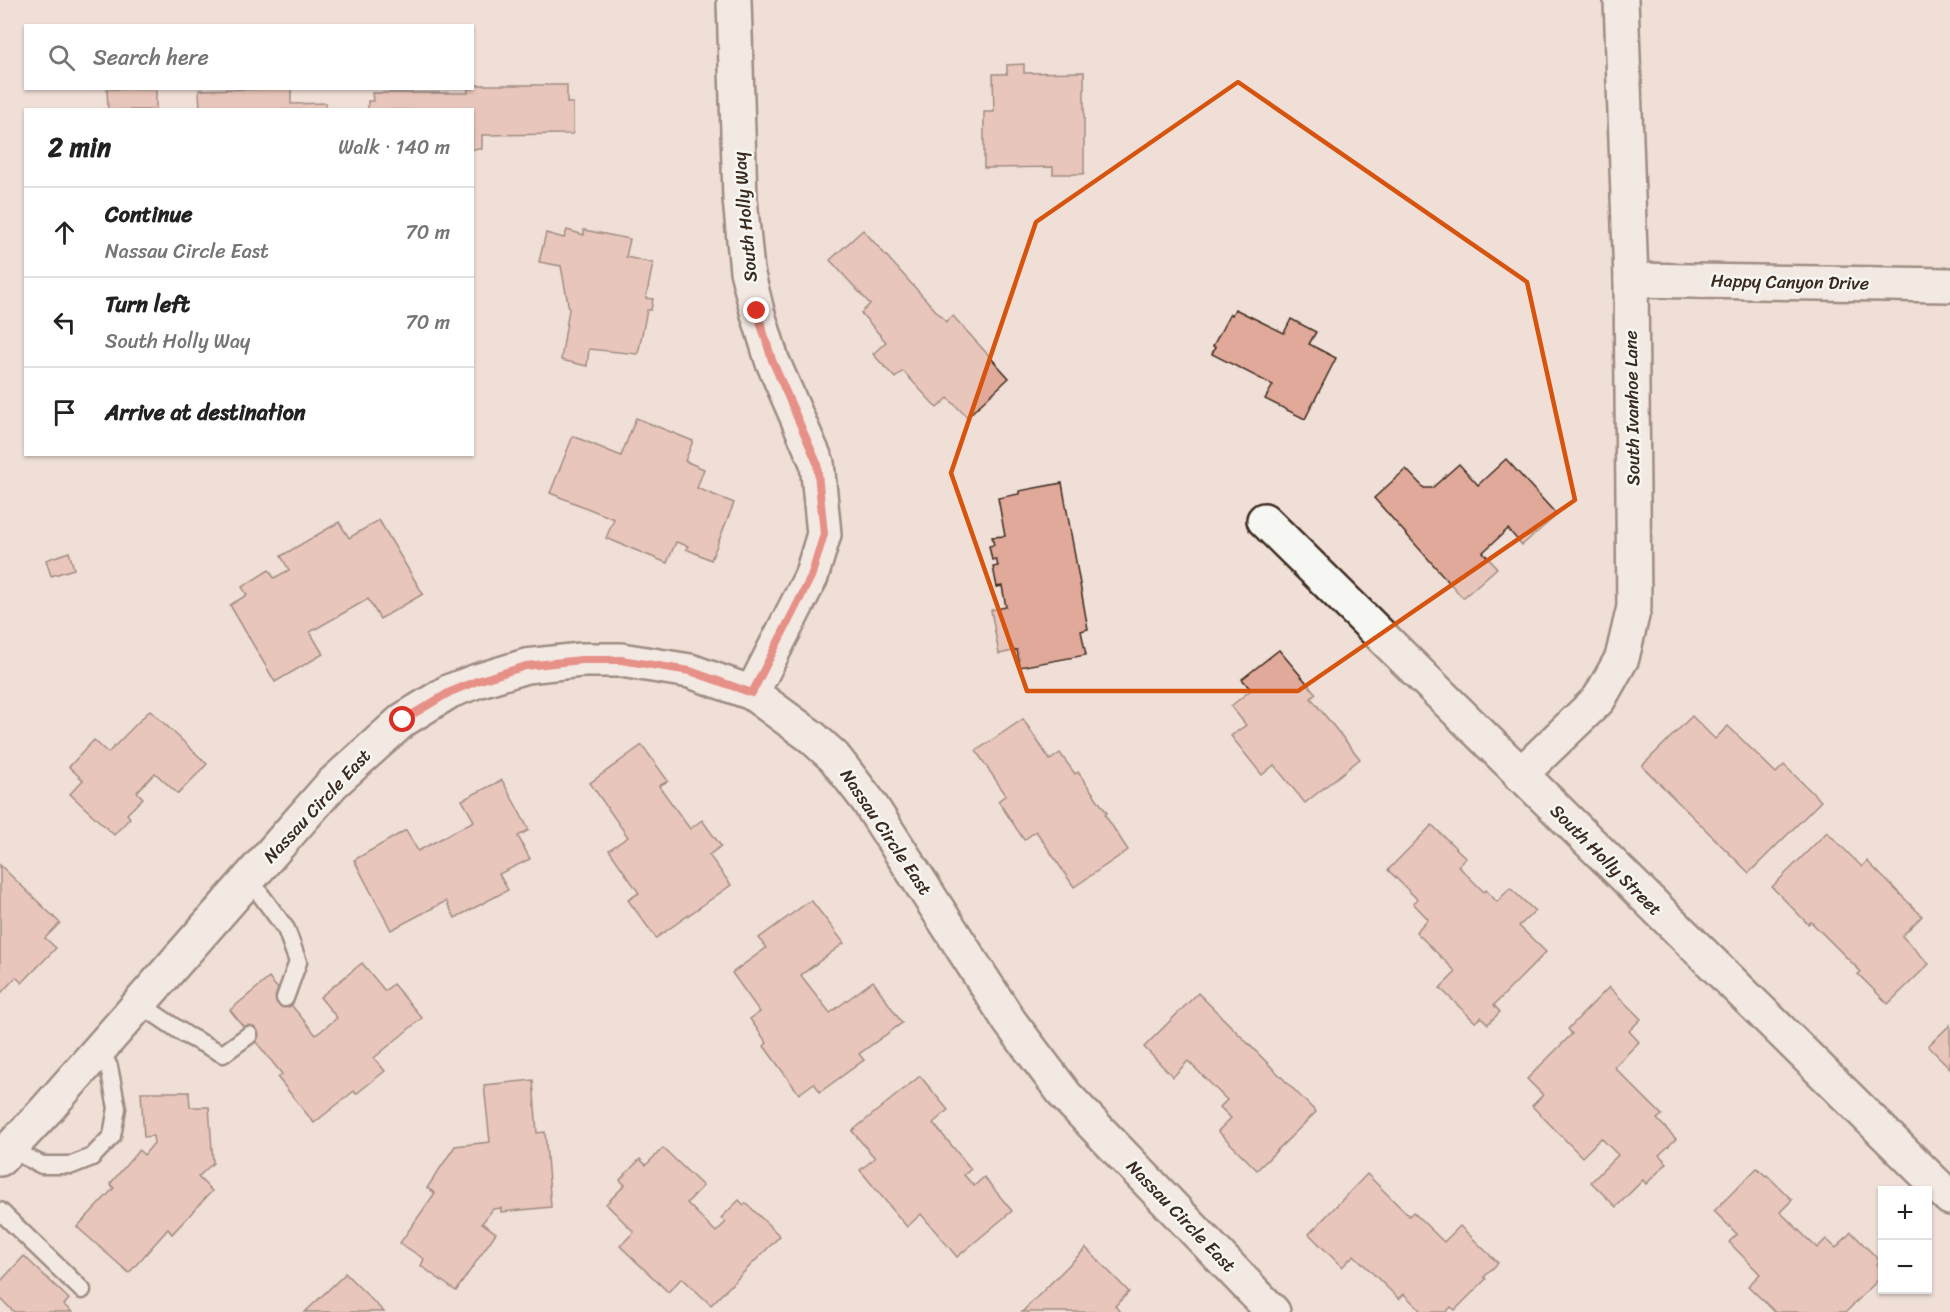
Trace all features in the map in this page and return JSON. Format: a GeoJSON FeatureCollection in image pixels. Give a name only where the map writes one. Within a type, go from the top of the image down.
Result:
{"type":"FeatureCollection","features":[{"type":"Feature","properties":{"kind":"street","name":"South Holly Way"},"geometry":{"type":"LineString","coordinates":[[734,0],[740,199],[747,271],[772,360],[817,463],[824,534],[811,577],[752,693]]}},
{"type":"Feature","properties":{"kind":"street","name":"South Ivanhoe Lane"},"geometry":{"type":"LineString","coordinates":[[1520,775],[1599,699],[1622,658],[1632,617],[1634,595],[1631,280],[1622,0]]}},
{"type":"Feature","properties":{"kind":"street","name":"Happy Canyon Drive"},"geometry":{"type":"LineString","coordinates":[[1631,280],[1950,285]]}},
{"type":"Feature","properties":{"kind":"street","name":"South Holly Street"},"geometry":{"type":"LineString","coordinates":[[1264,520],[1950,1198]]}},
{"type":"Feature","properties":{"kind":"street","name":"Nassau Circle East"},"geometry":{"type":"LineString","coordinates":[[5,1154],[140,1004],[332,784],[403,720],[450,692],[526,666],[581,660],[621,660],[690,671],[752,693],[812,737],[834,757],[868,801],[1010,1022],[1066,1096],[1273,1312]]}},
{"type":"Feature","properties":{"kind":"lane"},"geometry":{"type":"LineString","coordinates":[[249,879],[286,929],[298,962],[285,998]]}},
{"type":"Feature","properties":{"kind":"lane"},"geometry":{"type":"LineString","coordinates":[[140,1004],[186,1035],[223,1054],[249,1035]]}},
{"type":"Feature","properties":{"kind":"lane"},"geometry":{"type":"LineString","coordinates":[[5,1154],[42,1165],[72,1165],[93,1157],[112,1136],[117,1108],[109,1067],[100,1049]]}},
{"type":"Feature","properties":{"kind":"lane"},"geometry":{"type":"LineString","coordinates":[[0,1211],[82,1290]]}},
{"type":"Feature","properties":{"kind":"highlighted area"},"geometry":{"type":"Polygon","coordinates":[[[1238,82],[1527,282],[1575,500],[1298,691],[1027,691],[951,473],[1036,222],[1238,82]]]}},
{"type":"Feature","properties":{"kind":"building"},"geometry":{"type":"Polygon","coordinates":[[[1024,64],[1024,73],[1084,72],[1084,174],[1053,174],[1053,167],[984,168],[984,112],[994,112],[993,74],[1007,74],[1007,65],[1024,64]]]}},
{"type":"Feature","properties":{"kind":"building"},"geometry":{"type":"Polygon","coordinates":[[[474,85],[567,85],[567,103],[573,103],[573,134],[482,135],[482,149],[474,149],[474,108],[368,108],[368,101],[373,101],[372,93],[468,93],[468,90],[474,90],[474,85]]]}},
{"type":"Feature","properties":{"kind":"building"},"geometry":{"type":"Polygon","coordinates":[[[107,90],[156,90],[156,108],[108,108],[107,90]]]}},
{"type":"Feature","properties":{"kind":"building"},"geometry":{"type":"Polygon","coordinates":[[[199,90],[291,90],[291,104],[326,103],[326,108],[200,108],[199,90]]]}},
{"type":"Feature","properties":{"kind":"building"},"geometry":{"type":"Polygon","coordinates":[[[567,230],[584,235],[584,230],[630,239],[626,257],[653,263],[646,298],[653,299],[651,310],[647,310],[638,354],[589,349],[587,366],[561,360],[569,309],[561,266],[539,262],[546,233],[564,238],[567,230]]]}},
{"type":"Feature","properties":{"kind":"building"},"geometry":{"type":"Polygon","coordinates":[[[863,230],[946,322],[953,316],[1009,378],[967,417],[948,398],[937,408],[903,371],[895,378],[873,354],[886,342],[861,313],[870,304],[830,260],[863,230]]]}},
{"type":"Feature","properties":{"kind":"building"},"geometry":{"type":"Polygon","coordinates":[[[1235,309],[1284,333],[1291,319],[1316,332],[1309,344],[1336,358],[1305,419],[1265,399],[1273,385],[1212,354],[1215,347],[1213,346],[1235,309]]]}},
{"type":"Feature","properties":{"kind":"building"},"geometry":{"type":"Polygon","coordinates":[[[636,418],[693,441],[685,461],[704,469],[697,488],[734,503],[711,560],[686,549],[688,546],[676,542],[667,563],[606,538],[614,519],[550,493],[573,436],[621,456],[636,418]]]}},
{"type":"Feature","properties":{"kind":"building"},"geometry":{"type":"Polygon","coordinates":[[[1506,459],[1557,515],[1522,545],[1508,529],[1483,552],[1497,568],[1463,598],[1374,498],[1406,469],[1424,488],[1432,488],[1459,464],[1478,485],[1506,459]]]}},
{"type":"Feature","properties":{"kind":"building"},"geometry":{"type":"Polygon","coordinates":[[[1062,483],[1088,629],[1081,631],[1086,655],[1020,667],[1017,650],[999,654],[991,610],[1006,607],[1002,586],[997,587],[993,567],[998,566],[996,559],[992,560],[989,546],[994,545],[992,537],[1005,536],[998,498],[1019,494],[1019,491],[1062,483]]]}},
{"type":"Feature","properties":{"kind":"building"},"geometry":{"type":"Polygon","coordinates":[[[379,520],[423,594],[380,619],[368,599],[310,632],[323,654],[275,682],[230,605],[247,595],[242,587],[269,570],[274,578],[289,570],[281,556],[339,522],[349,538],[379,520]]]}},
{"type":"Feature","properties":{"kind":"building"},"geometry":{"type":"Polygon","coordinates":[[[69,552],[74,569],[51,576],[46,560],[69,552]]]}},
{"type":"Feature","properties":{"kind":"building"},"geometry":{"type":"Polygon","coordinates":[[[1279,650],[1316,694],[1311,698],[1360,759],[1305,803],[1274,765],[1262,775],[1231,736],[1246,725],[1231,706],[1251,690],[1242,679],[1279,650]]]}},
{"type":"Feature","properties":{"kind":"building"},"geometry":{"type":"Polygon","coordinates":[[[150,710],[207,764],[178,794],[155,773],[137,792],[143,798],[127,814],[130,818],[114,835],[70,794],[83,780],[69,767],[94,740],[108,753],[150,710]]]}},
{"type":"Feature","properties":{"kind":"building"},"geometry":{"type":"Polygon","coordinates":[[[1692,716],[1715,739],[1728,726],[1776,773],[1784,765],[1821,801],[1749,873],[1642,766],[1692,716]]]}},
{"type":"Feature","properties":{"kind":"building"},"geometry":{"type":"Polygon","coordinates":[[[1023,719],[1050,760],[1060,753],[1075,774],[1078,772],[1107,813],[1105,815],[1128,850],[1074,887],[1036,831],[1024,840],[998,801],[1006,795],[976,751],[1023,719]]]}},
{"type":"Feature","properties":{"kind":"building"},"geometry":{"type":"Polygon","coordinates":[[[642,745],[668,781],[659,786],[690,829],[702,820],[721,846],[709,855],[731,885],[656,938],[628,900],[639,893],[609,850],[628,837],[590,783],[642,745]]]}},
{"type":"Feature","properties":{"kind":"building"},"geometry":{"type":"Polygon","coordinates":[[[502,780],[529,830],[518,836],[530,859],[499,874],[508,890],[455,918],[446,901],[391,930],[354,860],[406,830],[418,851],[474,821],[462,800],[502,780]]]}},
{"type":"Feature","properties":{"kind":"building"},"geometry":{"type":"Polygon","coordinates":[[[1432,825],[1466,858],[1458,866],[1484,892],[1486,890],[1497,902],[1510,888],[1535,911],[1519,926],[1546,952],[1494,1005],[1500,1012],[1488,1024],[1481,1017],[1475,1022],[1440,988],[1456,972],[1416,932],[1428,919],[1413,903],[1417,899],[1388,870],[1432,825]]]}},
{"type":"Feature","properties":{"kind":"building"},"geometry":{"type":"Polygon","coordinates":[[[1827,832],[1862,867],[1867,861],[1922,916],[1902,936],[1929,964],[1888,1004],[1858,974],[1861,972],[1811,922],[1808,924],[1772,887],[1827,832]]]}},
{"type":"Feature","properties":{"kind":"building"},"geometry":{"type":"Polygon","coordinates":[[[0,865],[60,923],[45,938],[56,948],[22,983],[16,977],[0,994],[0,865]]]}},
{"type":"Feature","properties":{"kind":"building"},"geometry":{"type":"Polygon","coordinates":[[[811,900],[844,943],[801,975],[803,978],[830,1013],[873,981],[902,1023],[859,1054],[864,1060],[820,1092],[814,1083],[799,1094],[764,1046],[767,1043],[750,1019],[760,1012],[732,973],[766,948],[759,938],[811,900]]]}},
{"type":"Feature","properties":{"kind":"building"},"geometry":{"type":"Polygon","coordinates":[[[362,963],[385,991],[393,984],[422,1018],[374,1058],[385,1071],[356,1094],[354,1091],[314,1123],[278,1078],[282,1074],[230,1010],[269,978],[316,1035],[337,1018],[320,997],[362,963]]]}},
{"type":"Feature","properties":{"kind":"building"},"geometry":{"type":"Polygon","coordinates":[[[1609,987],[1641,1019],[1629,1031],[1639,1042],[1614,1067],[1662,1115],[1657,1119],[1676,1139],[1659,1155],[1667,1163],[1646,1184],[1643,1180],[1616,1207],[1591,1182],[1618,1155],[1601,1138],[1582,1157],[1532,1106],[1543,1095],[1527,1079],[1572,1034],[1568,1029],[1609,987]]]}},
{"type":"Feature","properties":{"kind":"building"},"geometry":{"type":"Polygon","coordinates":[[[1198,993],[1316,1112],[1257,1170],[1218,1131],[1231,1118],[1220,1107],[1227,1100],[1188,1061],[1173,1077],[1144,1047],[1198,993]]]}},
{"type":"Feature","properties":{"kind":"building"},"geometry":{"type":"Polygon","coordinates":[[[1950,1025],[1950,1068],[1928,1046],[1950,1025]]]}},
{"type":"Feature","properties":{"kind":"building"},"geometry":{"type":"Polygon","coordinates":[[[920,1076],[948,1110],[933,1123],[971,1169],[964,1175],[974,1186],[984,1177],[1012,1211],[957,1257],[921,1214],[907,1227],[860,1170],[875,1158],[852,1131],[920,1076]]]}},
{"type":"Feature","properties":{"kind":"building"},"geometry":{"type":"Polygon","coordinates":[[[533,1080],[537,1133],[545,1132],[551,1207],[501,1212],[501,1208],[493,1209],[482,1223],[496,1233],[456,1291],[421,1266],[424,1259],[400,1243],[435,1193],[427,1188],[455,1146],[490,1142],[484,1085],[533,1080]]]}},
{"type":"Feature","properties":{"kind":"building"},"geometry":{"type":"Polygon","coordinates":[[[141,1092],[189,1092],[190,1107],[209,1107],[213,1163],[198,1177],[212,1191],[172,1234],[168,1229],[129,1273],[77,1227],[114,1188],[110,1184],[139,1150],[144,1155],[154,1143],[153,1136],[144,1137],[141,1092]]]}},
{"type":"Feature","properties":{"kind":"building"},"geometry":{"type":"Polygon","coordinates":[[[663,1148],[703,1186],[687,1203],[716,1232],[726,1222],[721,1218],[739,1200],[744,1205],[746,1203],[780,1236],[711,1305],[682,1278],[668,1292],[620,1246],[634,1232],[606,1204],[625,1185],[620,1180],[640,1159],[646,1165],[663,1148]]]}},
{"type":"Feature","properties":{"kind":"building"},"geometry":{"type":"Polygon","coordinates":[[[1757,1168],[1792,1200],[1780,1212],[1817,1248],[1826,1239],[1836,1248],[1851,1232],[1878,1259],[1876,1264],[1878,1280],[1846,1312],[1775,1312],[1748,1286],[1760,1274],[1729,1242],[1737,1234],[1714,1211],[1757,1168]]]}},
{"type":"Feature","properties":{"kind":"building"},"geometry":{"type":"Polygon","coordinates":[[[1367,1174],[1409,1216],[1413,1212],[1444,1242],[1460,1226],[1498,1263],[1484,1277],[1486,1279],[1455,1310],[1451,1307],[1446,1312],[1422,1312],[1404,1294],[1399,1299],[1354,1255],[1342,1267],[1309,1234],[1367,1174]]]}},
{"type":"Feature","properties":{"kind":"building"},"geometry":{"type":"Polygon","coordinates":[[[1086,1248],[1129,1292],[1115,1306],[1121,1312],[1022,1312],[1086,1248]]]}},
{"type":"Feature","properties":{"kind":"building"},"geometry":{"type":"Polygon","coordinates":[[[24,1256],[69,1299],[64,1305],[72,1312],[14,1312],[0,1298],[0,1282],[24,1256]]]}},
{"type":"Feature","properties":{"kind":"building"},"geometry":{"type":"Polygon","coordinates":[[[345,1273],[384,1312],[305,1312],[344,1275],[345,1273]]]}},
{"type":"Feature","properties":{"kind":"route"},"geometry":{"type":"LineString","coordinates":[[403,720],[450,692],[477,681],[526,666],[581,660],[621,660],[690,671],[752,693],[811,577],[824,534],[817,463],[772,360],[757,311]]}}]}
